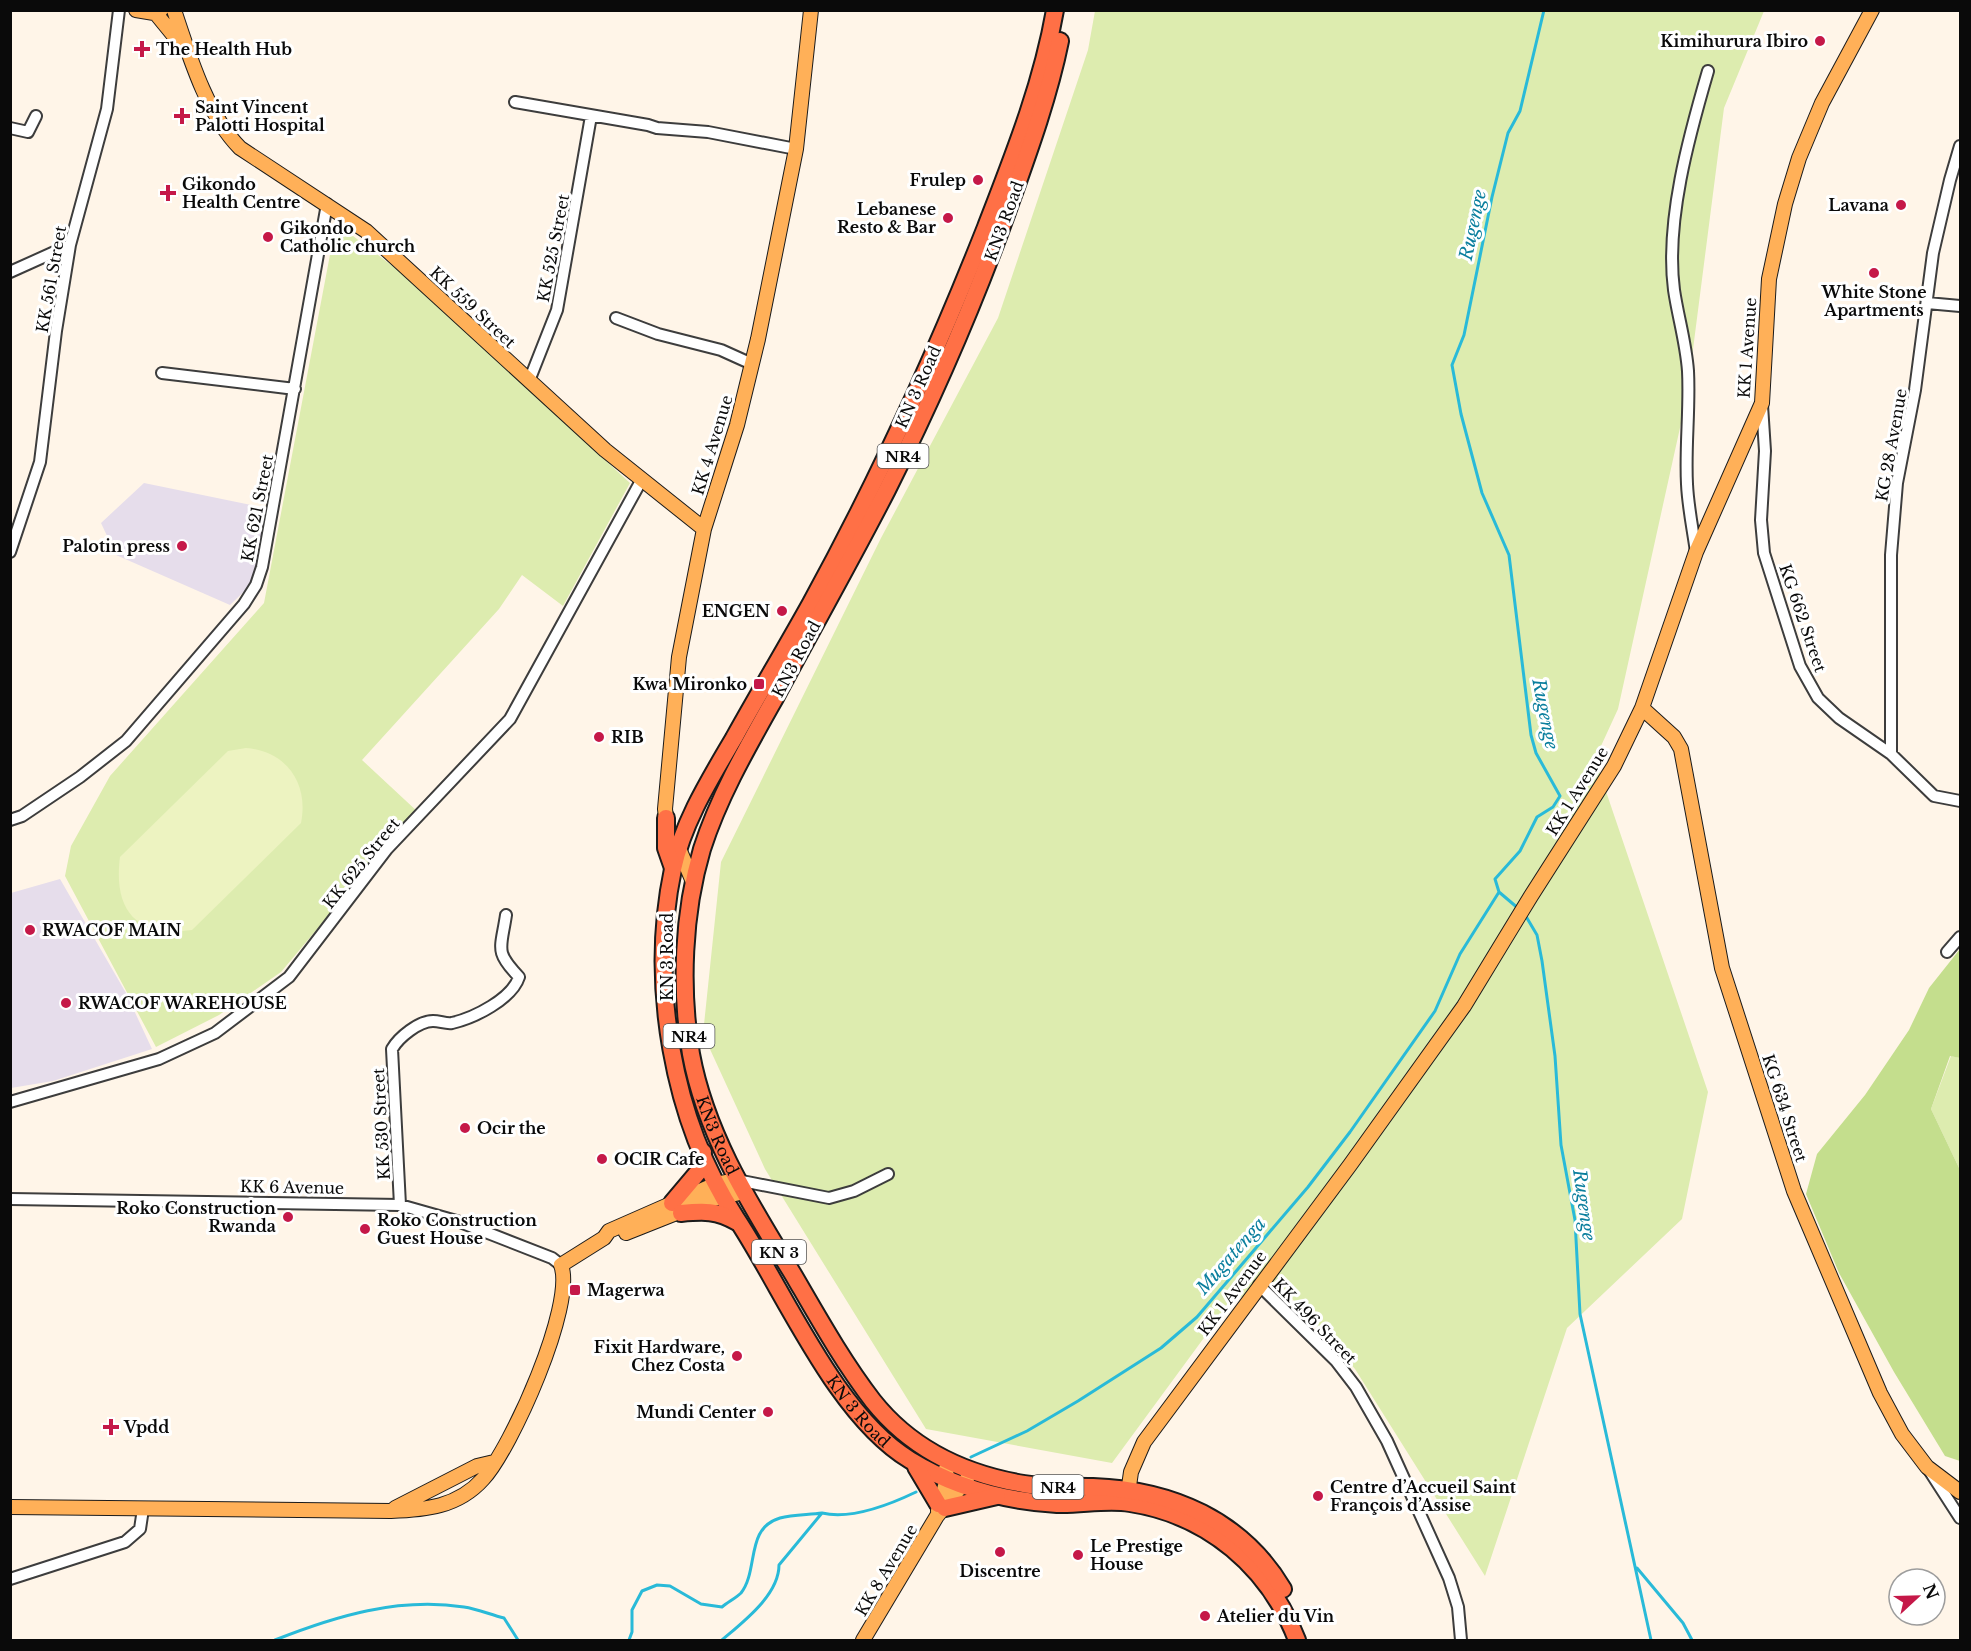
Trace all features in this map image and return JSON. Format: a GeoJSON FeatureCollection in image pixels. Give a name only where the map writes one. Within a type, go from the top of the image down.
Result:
{"type":"FeatureCollection","features":[{"type":"Feature","properties":{"kind":"highway","name":"KN 3 Road"},"geometry":{"type":"LineString","coordinates":[[1055,10],[1049,44],[1017,166],[881,473],[810,604],[706,786],[679,847],[673,868],[667,909],[665,971],[670,1050],[684,1101],[719,1190],[822,1362],[862,1417],[906,1458],[957,1474],[1127,1496],[1205,1528],[1241,1555],[1263,1578],[1280,1602],[1297,1641]]}},
{"type":"Feature","properties":{"kind":"highway","name":"KN3 Road"},"geometry":{"type":"LineString","coordinates":[[814,1311],[741,1186],[703,1099],[692,1058],[686,972],[686,932],[694,884],[703,848],[725,794],[886,491],[981,286],[1017,166],[1053,72],[1066,10]]}},
{"type":"Feature","properties":{"kind":"highway"},"geometry":{"type":"LineString","coordinates":[[667,822],[674,828],[688,824]]}},
{"type":"Feature","properties":{"kind":"highway"},"geometry":{"type":"LineString","coordinates":[[667,822],[666,849],[673,868]]}},
{"type":"Feature","properties":{"kind":"highway"},"geometry":{"type":"LineString","coordinates":[[703,1152],[699,1171],[676,1208],[723,1213],[741,1225]]}},
{"type":"Feature","properties":{"kind":"highway","name":"KN 3 Road"},"geometry":{"type":"LineString","coordinates":[[814,1311],[844,1360],[877,1405],[908,1435],[957,1474],[997,1496],[1059,1504],[1127,1496],[1160,1495],[1192,1507],[1238,1535],[1272,1569],[1291,1602],[1308,1641]]}},
{"type":"Feature","properties":{"kind":"highway"},"geometry":{"type":"LineString","coordinates":[[906,1458],[921,1471],[940,1509],[997,1496]]}},
{"type":"Feature","properties":{"kind":"main road"},"geometry":{"type":"LineString","coordinates":[[136,10],[156,11]]}},
{"type":"Feature","properties":{"kind":"main road","name":"KK 559 Street"},"geometry":{"type":"LineString","coordinates":[[174,10],[188,52],[224,132],[240,148],[366,231],[641,481],[704,529]]}},
{"type":"Feature","properties":{"kind":"main road","name":"KK 4 Avenue"},"geometry":{"type":"LineString","coordinates":[[667,822],[677,668],[704,529],[737,425],[752,364],[796,149],[811,10]]}},
{"type":"Feature","properties":{"kind":"main road","name":"KK 1 Avenue"},"geometry":{"type":"LineString","coordinates":[[1127,1496],[1136,1455],[1144,1442],[1350,1166],[1464,1006],[1536,886],[1614,766],[1642,708],[1696,552],[1762,403],[1769,279],[1785,204],[1799,158],[1822,103],[1872,10]]}},
{"type":"Feature","properties":{"kind":"main road","name":"KK 559 Street"},"geometry":{"type":"LineString","coordinates":[[156,11],[188,52]]}},
{"type":"Feature","properties":{"kind":"main road","name":"KG 634 Street"},"geometry":{"type":"LineString","coordinates":[[1642,708],[1674,737],[1681,749],[1722,968],[1794,1191],[1880,1393],[1902,1434],[1927,1467],[1960,1492]]}},
{"type":"Feature","properties":{"kind":"main road"},"geometry":{"type":"LineString","coordinates":[[667,822],[694,884]]}},
{"type":"Feature","properties":{"kind":"main road"},"geometry":{"type":"LineString","coordinates":[[10,1507],[391,1511],[438,1507],[455,1500],[483,1479],[524,1410],[551,1342],[564,1285],[561,1265],[604,1238],[609,1231],[676,1208],[719,1190],[741,1186]]}},
{"type":"Feature","properties":{"kind":"main road"},"geometry":{"type":"LineString","coordinates":[[391,1511],[477,1466],[494,1462]]}},
{"type":"Feature","properties":{"kind":"main road","name":"KK 8 Avenue"},"geometry":{"type":"LineString","coordinates":[[863,1641],[940,1509],[957,1474]]}},
{"type":"Feature","properties":{"kind":"street","name":"KK 561 Street"},"geometry":{"type":"LineString","coordinates":[[10,552],[40,462],[56,331],[70,245],[107,109],[119,10]]}},
{"type":"Feature","properties":{"kind":"street"},"geometry":{"type":"LineString","coordinates":[[1696,552],[1687,485],[1688,372],[1684,331],[1674,290],[1673,258],[1683,178],[1708,71]]}},
{"type":"Feature","properties":{"kind":"street"},"geometry":{"type":"LineString","coordinates":[[515,102],[648,124],[657,128],[708,132],[796,149]]}},
{"type":"Feature","properties":{"kind":"street"},"geometry":{"type":"LineString","coordinates":[[10,128],[28,132],[36,116]]}},
{"type":"Feature","properties":{"kind":"street","name":"KK 525 Street"},"geometry":{"type":"LineString","coordinates":[[529,381],[557,310],[591,116]]}},
{"type":"Feature","properties":{"kind":"street","name":"KG 28 Avenue"},"geometry":{"type":"LineString","coordinates":[[1891,754],[1891,555],[1897,483],[1916,390],[1933,253],[1960,146]]}},
{"type":"Feature","properties":{"kind":"street","name":"KK 621 Street"},"geometry":{"type":"LineString","coordinates":[[10,820],[22,816],[80,777],[126,741],[244,604],[256,585],[262,567],[327,204]]}},
{"type":"Feature","properties":{"kind":"street"},"geometry":{"type":"LineString","coordinates":[[10,272],[70,245]]}},
{"type":"Feature","properties":{"kind":"street"},"geometry":{"type":"LineString","coordinates":[[1927,303],[1960,306]]}},
{"type":"Feature","properties":{"kind":"street"},"geometry":{"type":"LineString","coordinates":[[616,318],[658,334],[721,350],[752,364]]}},
{"type":"Feature","properties":{"kind":"street"},"geometry":{"type":"LineString","coordinates":[[162,373],[295,389]]}},
{"type":"Feature","properties":{"kind":"street","name":"KG 662 Street"},"geometry":{"type":"LineString","coordinates":[[1762,403],[1765,451],[1761,520],[1764,553],[1800,666],[1818,698],[1839,718],[1891,754],[1934,796],[1960,801]]}},
{"type":"Feature","properties":{"kind":"street","name":"KK 625 Street"},"geometry":{"type":"LineString","coordinates":[[10,1102],[159,1059],[215,1033],[289,977],[387,849],[510,719],[641,481]]}},
{"type":"Feature","properties":{"kind":"street","name":"KK 530 Street"},"geometry":{"type":"LineString","coordinates":[[400,1205],[392,1049],[399,1038],[431,1021],[450,1023],[473,1016],[516,987],[519,977],[503,960],[501,953],[506,915]]}},
{"type":"Feature","properties":{"kind":"street"},"geometry":{"type":"LineString","coordinates":[[1947,952],[1960,937]]}},
{"type":"Feature","properties":{"kind":"street"},"geometry":{"type":"LineString","coordinates":[[741,1186],[772,1188],[829,1198],[854,1191],[888,1174]]}},
{"type":"Feature","properties":{"kind":"street","name":"KK 6 Avenue"},"geometry":{"type":"LineString","coordinates":[[10,1199],[400,1205],[460,1221],[552,1258],[561,1265]]}},
{"type":"Feature","properties":{"kind":"street","name":"KK 496 Street"},"geometry":{"type":"LineString","coordinates":[[1259,1285],[1336,1361],[1362,1396],[1387,1441],[1449,1578],[1458,1607],[1461,1641]]}},
{"type":"Feature","properties":{"kind":"street"},"geometry":{"type":"LineString","coordinates":[[1927,1467],[1960,1518]]}},
{"type":"Feature","properties":{"kind":"street"},"geometry":{"type":"LineString","coordinates":[[10,1579],[125,1542],[140,1529],[143,1509]]}},
{"type":"Feature","properties":{"kind":"shaded area"},"geometry":{"type":"Polygon","coordinates":[[[144,483],[270,509],[258,578],[230,605],[116,555],[101,523],[144,483]]]}},
{"type":"Feature","properties":{"kind":"shaded area"},"geometry":{"type":"Polygon","coordinates":[[[60,879],[126,993],[152,1049],[53,1081],[11,1088],[11,893],[60,879]]]}},
{"type":"Feature","properties":{"kind":"green space"},"geometry":{"type":"Polygon","coordinates":[[[1095,11],[1764,11],[1724,108],[1687,396],[1618,709],[1595,759],[1708,1092],[1682,1219],[1567,1328],[1485,1576],[1355,1369],[1278,1283],[1231,1301],[1112,1463],[926,1429],[765,1169],[703,1034],[721,862],[881,538],[998,318],[1088,50],[1095,11]]]}},
{"type":"Feature","properties":{"kind":"green space"},"geometry":{"type":"Polygon","coordinates":[[[336,223],[403,274],[630,483],[563,606],[522,575],[499,609],[362,760],[419,813],[381,853],[281,972],[219,1015],[156,1047],[65,876],[71,846],[110,776],[264,603],[336,223]]]}},
{"type":"Feature","properties":{"kind":"green space"},"geometry":{"type":"Polygon","coordinates":[[[246,748],[273,755],[292,772],[298,782],[301,795],[303,808],[301,823],[192,930],[157,930],[143,925],[125,906],[119,876],[120,857],[228,751],[246,748]]]}},
{"type":"Feature","properties":{"kind":"green space"},"geometry":{"type":"Polygon","coordinates":[[[1960,949],[1960,1058],[1950,1056],[1931,1109],[1960,1170],[1960,1461],[1945,1456],[1894,1372],[1839,1273],[1806,1194],[1817,1154],[1865,1095],[1909,1030],[1929,988],[1960,949]]]}},
{"type":"Feature","properties":{"kind":"green space"},"geometry":{"type":"Polygon","coordinates":[[[1951,1056],[1960,1058],[1960,1170],[1931,1109],[1951,1056]]]}},
{"type":"Feature","properties":{"kind":"waterway","name":"Rugenge"},"geometry":{"type":"LineString","coordinates":[[1519,909],[1499,892],[1495,879],[1520,851],[1537,817],[1553,807],[1560,796],[1536,753],[1531,735],[1509,555],[1482,493],[1461,414],[1452,365],[1464,335],[1492,197],[1508,133],[1520,111],[1544,10]]}},
{"type":"Feature","properties":{"kind":"waterway","name":"Mugatenga"},"geometry":{"type":"LineString","coordinates":[[971,1457],[1027,1431],[1078,1401],[1161,1348],[1197,1317],[1308,1187],[1350,1132],[1435,1011],[1460,954],[1499,892]]}},
{"type":"Feature","properties":{"kind":"waterway","name":"Rugenge"},"geometry":{"type":"LineString","coordinates":[[1524,913],[1537,935],[1542,961],[1555,1056],[1561,1145],[1575,1220],[1580,1314],[1651,1640]]}},
{"type":"Feature","properties":{"kind":"waterway"},"geometry":{"type":"LineString","coordinates":[[722,1640],[767,1597],[773,1587],[779,1565],[822,1513],[834,1515],[858,1513],[894,1502],[916,1492]]}},
{"type":"Feature","properties":{"kind":"waterway"},"geometry":{"type":"LineString","coordinates":[[629,1640],[632,1632],[632,1610],[642,1591],[657,1585],[670,1586],[701,1604],[722,1607],[741,1593],[750,1573],[757,1540],[769,1523],[785,1517],[822,1513]]}},
{"type":"Feature","properties":{"kind":"waterway"},"geometry":{"type":"LineString","coordinates":[[1637,1568],[1683,1623],[1692,1640]]}},
{"type":"Feature","properties":{"kind":"waterway"},"geometry":{"type":"LineString","coordinates":[[275,1640],[344,1616],[415,1605],[464,1607],[504,1618],[518,1640]]}},
{"type":"Feature","properties":{"kind":"place","name":"Kimihurura Ibiro"},"geometry":{"type":"Point","coordinates":[1820,41]}},
{"type":"Feature","properties":{"kind":"place","name":"The Health Hub"},"geometry":{"type":"Point","coordinates":[142,49]}},
{"type":"Feature","properties":{"kind":"place","name":"Saint Vincent Palotti Hospital"},"geometry":{"type":"Point","coordinates":[182,116]}},
{"type":"Feature","properties":{"kind":"place","name":"Frulep"},"geometry":{"type":"Point","coordinates":[978,180]}},
{"type":"Feature","properties":{"kind":"place","name":"Gikondo Health Centre"},"geometry":{"type":"Point","coordinates":[168,193]}},
{"type":"Feature","properties":{"kind":"place","name":"Lavana"},"geometry":{"type":"Point","coordinates":[1901,205]}},
{"type":"Feature","properties":{"kind":"place","name":"Lebanese Resto & Bar"},"geometry":{"type":"Point","coordinates":[948,218]}},
{"type":"Feature","properties":{"kind":"place","name":"Gikondo Catholic church"},"geometry":{"type":"Point","coordinates":[268,237]}},
{"type":"Feature","properties":{"kind":"place","name":"White Stone Apartments"},"geometry":{"type":"Point","coordinates":[1874,273]}},
{"type":"Feature","properties":{"kind":"place","name":"Palotin press"},"geometry":{"type":"Point","coordinates":[182,546]}},
{"type":"Feature","properties":{"kind":"place","name":"ENGEN"},"geometry":{"type":"Point","coordinates":[782,611]}},
{"type":"Feature","properties":{"kind":"place","name":"Kwa Mironko"},"geometry":{"type":"Point","coordinates":[759,684]}},
{"type":"Feature","properties":{"kind":"place","name":"RIB"},"geometry":{"type":"Point","coordinates":[599,737]}},
{"type":"Feature","properties":{"kind":"place","name":"RWACOF MAIN"},"geometry":{"type":"Point","coordinates":[30,930]}},
{"type":"Feature","properties":{"kind":"place","name":"RWACOF WAREHOUSE"},"geometry":{"type":"Point","coordinates":[66,1003]}},
{"type":"Feature","properties":{"kind":"place","name":"Ocir the"},"geometry":{"type":"Point","coordinates":[465,1128]}},
{"type":"Feature","properties":{"kind":"place","name":"OCIR Cafe"},"geometry":{"type":"Point","coordinates":[602,1159]}},
{"type":"Feature","properties":{"kind":"place","name":"Roko Construction Rwanda"},"geometry":{"type":"Point","coordinates":[288,1217]}},
{"type":"Feature","properties":{"kind":"place","name":"Roko Construction Guest House"},"geometry":{"type":"Point","coordinates":[365,1229]}},
{"type":"Feature","properties":{"kind":"place","name":"Magerwa"},"geometry":{"type":"Point","coordinates":[575,1290]}},
{"type":"Feature","properties":{"kind":"place","name":"Fixit Hardware, Chez Costa"},"geometry":{"type":"Point","coordinates":[737,1356]}},
{"type":"Feature","properties":{"kind":"place","name":"Mundi Center"},"geometry":{"type":"Point","coordinates":[768,1412]}},
{"type":"Feature","properties":{"kind":"place","name":"Vpdd"},"geometry":{"type":"Point","coordinates":[111,1427]}},
{"type":"Feature","properties":{"kind":"place","name":"Centre d’Accueil Saint François d’Assise"},"geometry":{"type":"Point","coordinates":[1318,1496]}},
{"type":"Feature","properties":{"kind":"place","name":"Discentre"},"geometry":{"type":"Point","coordinates":[1000,1552]}},
{"type":"Feature","properties":{"kind":"place","name":"Le Prestige House"},"geometry":{"type":"Point","coordinates":[1078,1555]}},
{"type":"Feature","properties":{"kind":"place","name":"Atelier du Vin"},"geometry":{"type":"Point","coordinates":[1205,1616]}}]}
